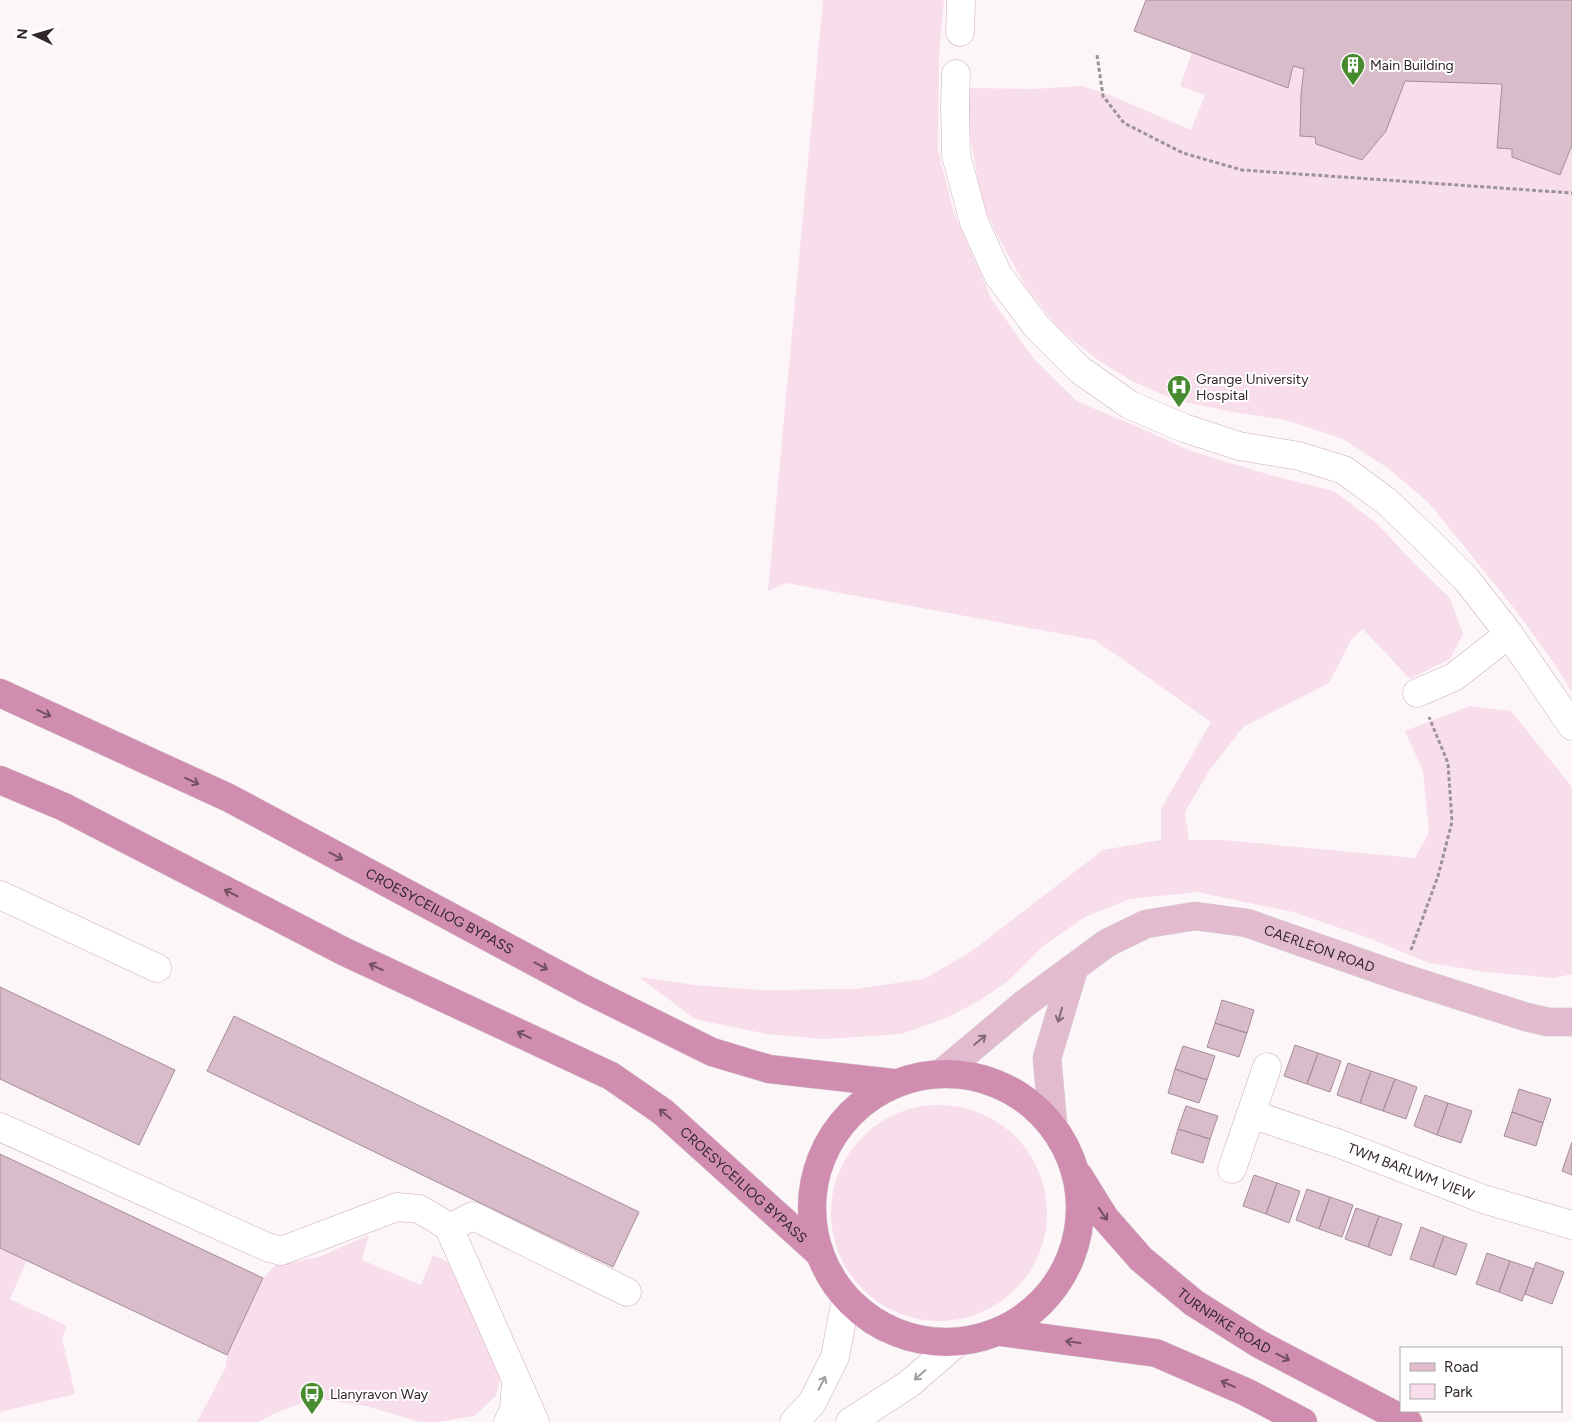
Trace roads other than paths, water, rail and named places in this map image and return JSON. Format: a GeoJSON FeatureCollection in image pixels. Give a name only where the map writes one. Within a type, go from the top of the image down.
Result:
{"type":"FeatureCollection","features":[{"type":"Feature","properties":{"kind":"highway","name":"CROESYCEILIOG BYPASS"},"geometry":{"type":"LineString","coordinates":[[0,693],[229,798],[585,989],[712,1052],[769,1069],[894,1083]]}},
{"type":"Feature","properties":{"kind":"highway","name":"CROESYCEILIOG BYPASS"},"geometry":{"type":"LineString","coordinates":[[0,780],[64,807],[345,952],[611,1076],[663,1112],[818,1252]]}},
{"type":"Feature","properties":{"kind":"highway"},"geometry":{"type":"LineString","coordinates":[[943,1072],[984,1078],[1022,1096],[1053,1124],[1067,1147],[1076,1173],[1080,1221],[1068,1267],[1039,1305],[1000,1332],[978,1339],[956,1342],[926,1341],[896,1333],[869,1319],[846,1299],[830,1277],[818,1252],[811,1212],[816,1172],[832,1134],[859,1104],[894,1083],[918,1075],[943,1072]]}},
{"type":"Feature","properties":{"kind":"highway","name":"TURNPIKE ROAD"},"geometry":{"type":"LineString","coordinates":[[1076,1173],[1105,1218],[1141,1259],[1194,1303],[1259,1344],[1408,1422]]}},
{"type":"Feature","properties":{"kind":"highway"},"geometry":{"type":"LineString","coordinates":[[1000,1332],[1156,1352],[1246,1392],[1303,1422]]}},
{"type":"Feature","properties":{"kind":"main road","name":"CAERLEON ROAD"},"geometry":{"type":"LineString","coordinates":[[943,1072],[1024,1004],[1107,943],[1146,924],[1195,916],[1247,924],[1401,977],[1526,1017],[1548,1022],[1572,1022]]}},
{"type":"Feature","properties":{"kind":"main road"},"geometry":{"type":"LineString","coordinates":[[1053,1124],[1047,1058],[1074,968]]}},
{"type":"Feature","properties":{"kind":"street"},"geometry":{"type":"LineString","coordinates":[[960,32],[961,0]]}},
{"type":"Feature","properties":{"kind":"street"},"geometry":{"type":"LineString","coordinates":[[956,74],[954,104],[956,155],[974,222],[998,275],[1037,327],[1080,370],[1130,405],[1184,428],[1239,446],[1299,456],[1344,470],[1386,501],[1422,534],[1466,580],[1509,634],[1572,726]]}},
{"type":"Feature","properties":{"kind":"street"},"geometry":{"type":"LineString","coordinates":[[1416,693],[1454,677],[1509,634]]}},
{"type":"Feature","properties":{"kind":"street"},"geometry":{"type":"LineString","coordinates":[[0,896],[157,968]]}},
{"type":"Feature","properties":{"kind":"street"},"geometry":{"type":"LineString","coordinates":[[1232,1169],[1267,1066]]}},
{"type":"Feature","properties":{"kind":"street","name":"TWM BARLWM VIEW"},"geometry":{"type":"LineString","coordinates":[[1251,1114],[1340,1144],[1483,1199],[1572,1225]]}},
{"type":"Feature","properties":{"kind":"street"},"geometry":{"type":"LineString","coordinates":[[0,1127],[266,1247],[281,1251],[397,1207],[419,1209],[449,1228],[535,1422]]}},
{"type":"Feature","properties":{"kind":"street"},"geometry":{"type":"LineString","coordinates":[[449,1228],[473,1216],[627,1292]]}},
{"type":"Feature","properties":{"kind":"street"},"geometry":{"type":"LineString","coordinates":[[794,1422],[812,1403],[835,1357],[846,1299]]}},
{"type":"Feature","properties":{"kind":"street"},"geometry":{"type":"LineString","coordinates":[[850,1422],[909,1384],[956,1342]]}},
{"type":"Feature","properties":{"kind":"street"},"geometry":{"type":"LineString","coordinates":[[508,1422],[514,1410],[516,1379]]}},
{"type":"Feature","properties":{"kind":"place","name":"Main Building"},"geometry":{"type":"Point","coordinates":[1353,86]}},
{"type":"Feature","properties":{"kind":"place","name":"Grange University Hospital"},"geometry":{"type":"Point","coordinates":[1179,408]}},
{"type":"Feature","properties":{"kind":"place","name":"Llanyravon Way"},"geometry":{"type":"Point","coordinates":[312,1415]}}]}
